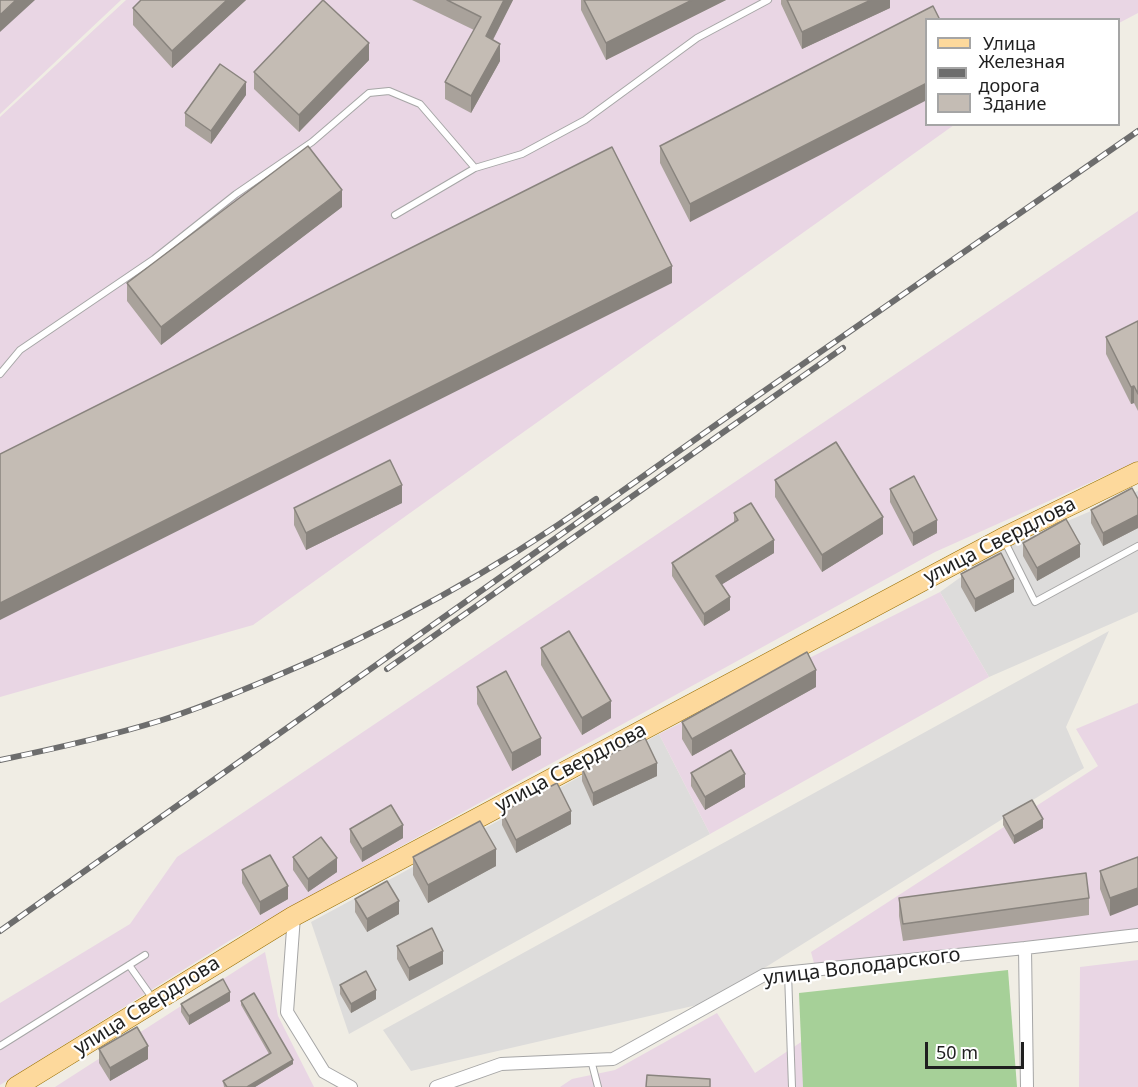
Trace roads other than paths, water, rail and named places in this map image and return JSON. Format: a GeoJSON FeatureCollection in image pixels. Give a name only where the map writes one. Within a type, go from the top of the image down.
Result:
{"type":"FeatureCollection","features":[{"type":"Feature","properties":{"kind":"main road","name":"улица Свердлова"},"geometry":{"type":"LineString","coordinates":[[16,1087],[294,916],[1003,538],[1138,472]]}},
{"type":"Feature","properties":{"kind":"street"},"geometry":{"type":"LineString","coordinates":[[294,916],[287,1012],[324,1072],[326,1087]]}},
{"type":"Feature","properties":{"kind":"street","name":"улица Володарского"},"geometry":{"type":"LineString","coordinates":[[436,1087],[501,1064],[613,1059],[764,975],[1138,935]]}},
{"type":"Feature","properties":{"kind":"street"},"geometry":{"type":"LineString","coordinates":[[1024,948],[1027,1087]]}},
{"type":"Feature","properties":{"kind":"street"},"geometry":{"type":"LineString","coordinates":[[324,1072],[351,1087]]}},
{"type":"Feature","properties":{"kind":"lane"},"geometry":{"type":"LineString","coordinates":[[395,215],[475,168],[522,154],[585,120],[697,38],[768,0]]}},
{"type":"Feature","properties":{"kind":"lane"},"geometry":{"type":"LineString","coordinates":[[0,374],[20,350],[154,259],[236,194],[312,141],[369,93],[389,91],[420,104],[475,168]]}},
{"type":"Feature","properties":{"kind":"lane"},"geometry":{"type":"LineString","coordinates":[[1003,538],[1035,602],[1138,546]]}},
{"type":"Feature","properties":{"kind":"lane"},"geometry":{"type":"LineString","coordinates":[[0,1046],[145,955]]}},
{"type":"Feature","properties":{"kind":"lane"},"geometry":{"type":"LineString","coordinates":[[129,965],[155,1002]]}},
{"type":"Feature","properties":{"kind":"lane"},"geometry":{"type":"LineString","coordinates":[[788,972],[792,1087]]}},
{"type":"Feature","properties":{"kind":"lane"},"geometry":{"type":"LineString","coordinates":[[591,1060],[598,1087]]}},
{"type":"Feature","properties":{"kind":"railway"},"geometry":{"type":"LineString","coordinates":[[0,931],[734,412],[1138,131]]}},
{"type":"Feature","properties":{"kind":"railway"},"geometry":{"type":"LineString","coordinates":[[387,669],[843,348]]}},
{"type":"Feature","properties":{"kind":"railway"},"geometry":{"type":"LineString","coordinates":[[0,760],[159,721],[217,701],[316,659],[440,597],[519,550],[596,499]]}}]}
